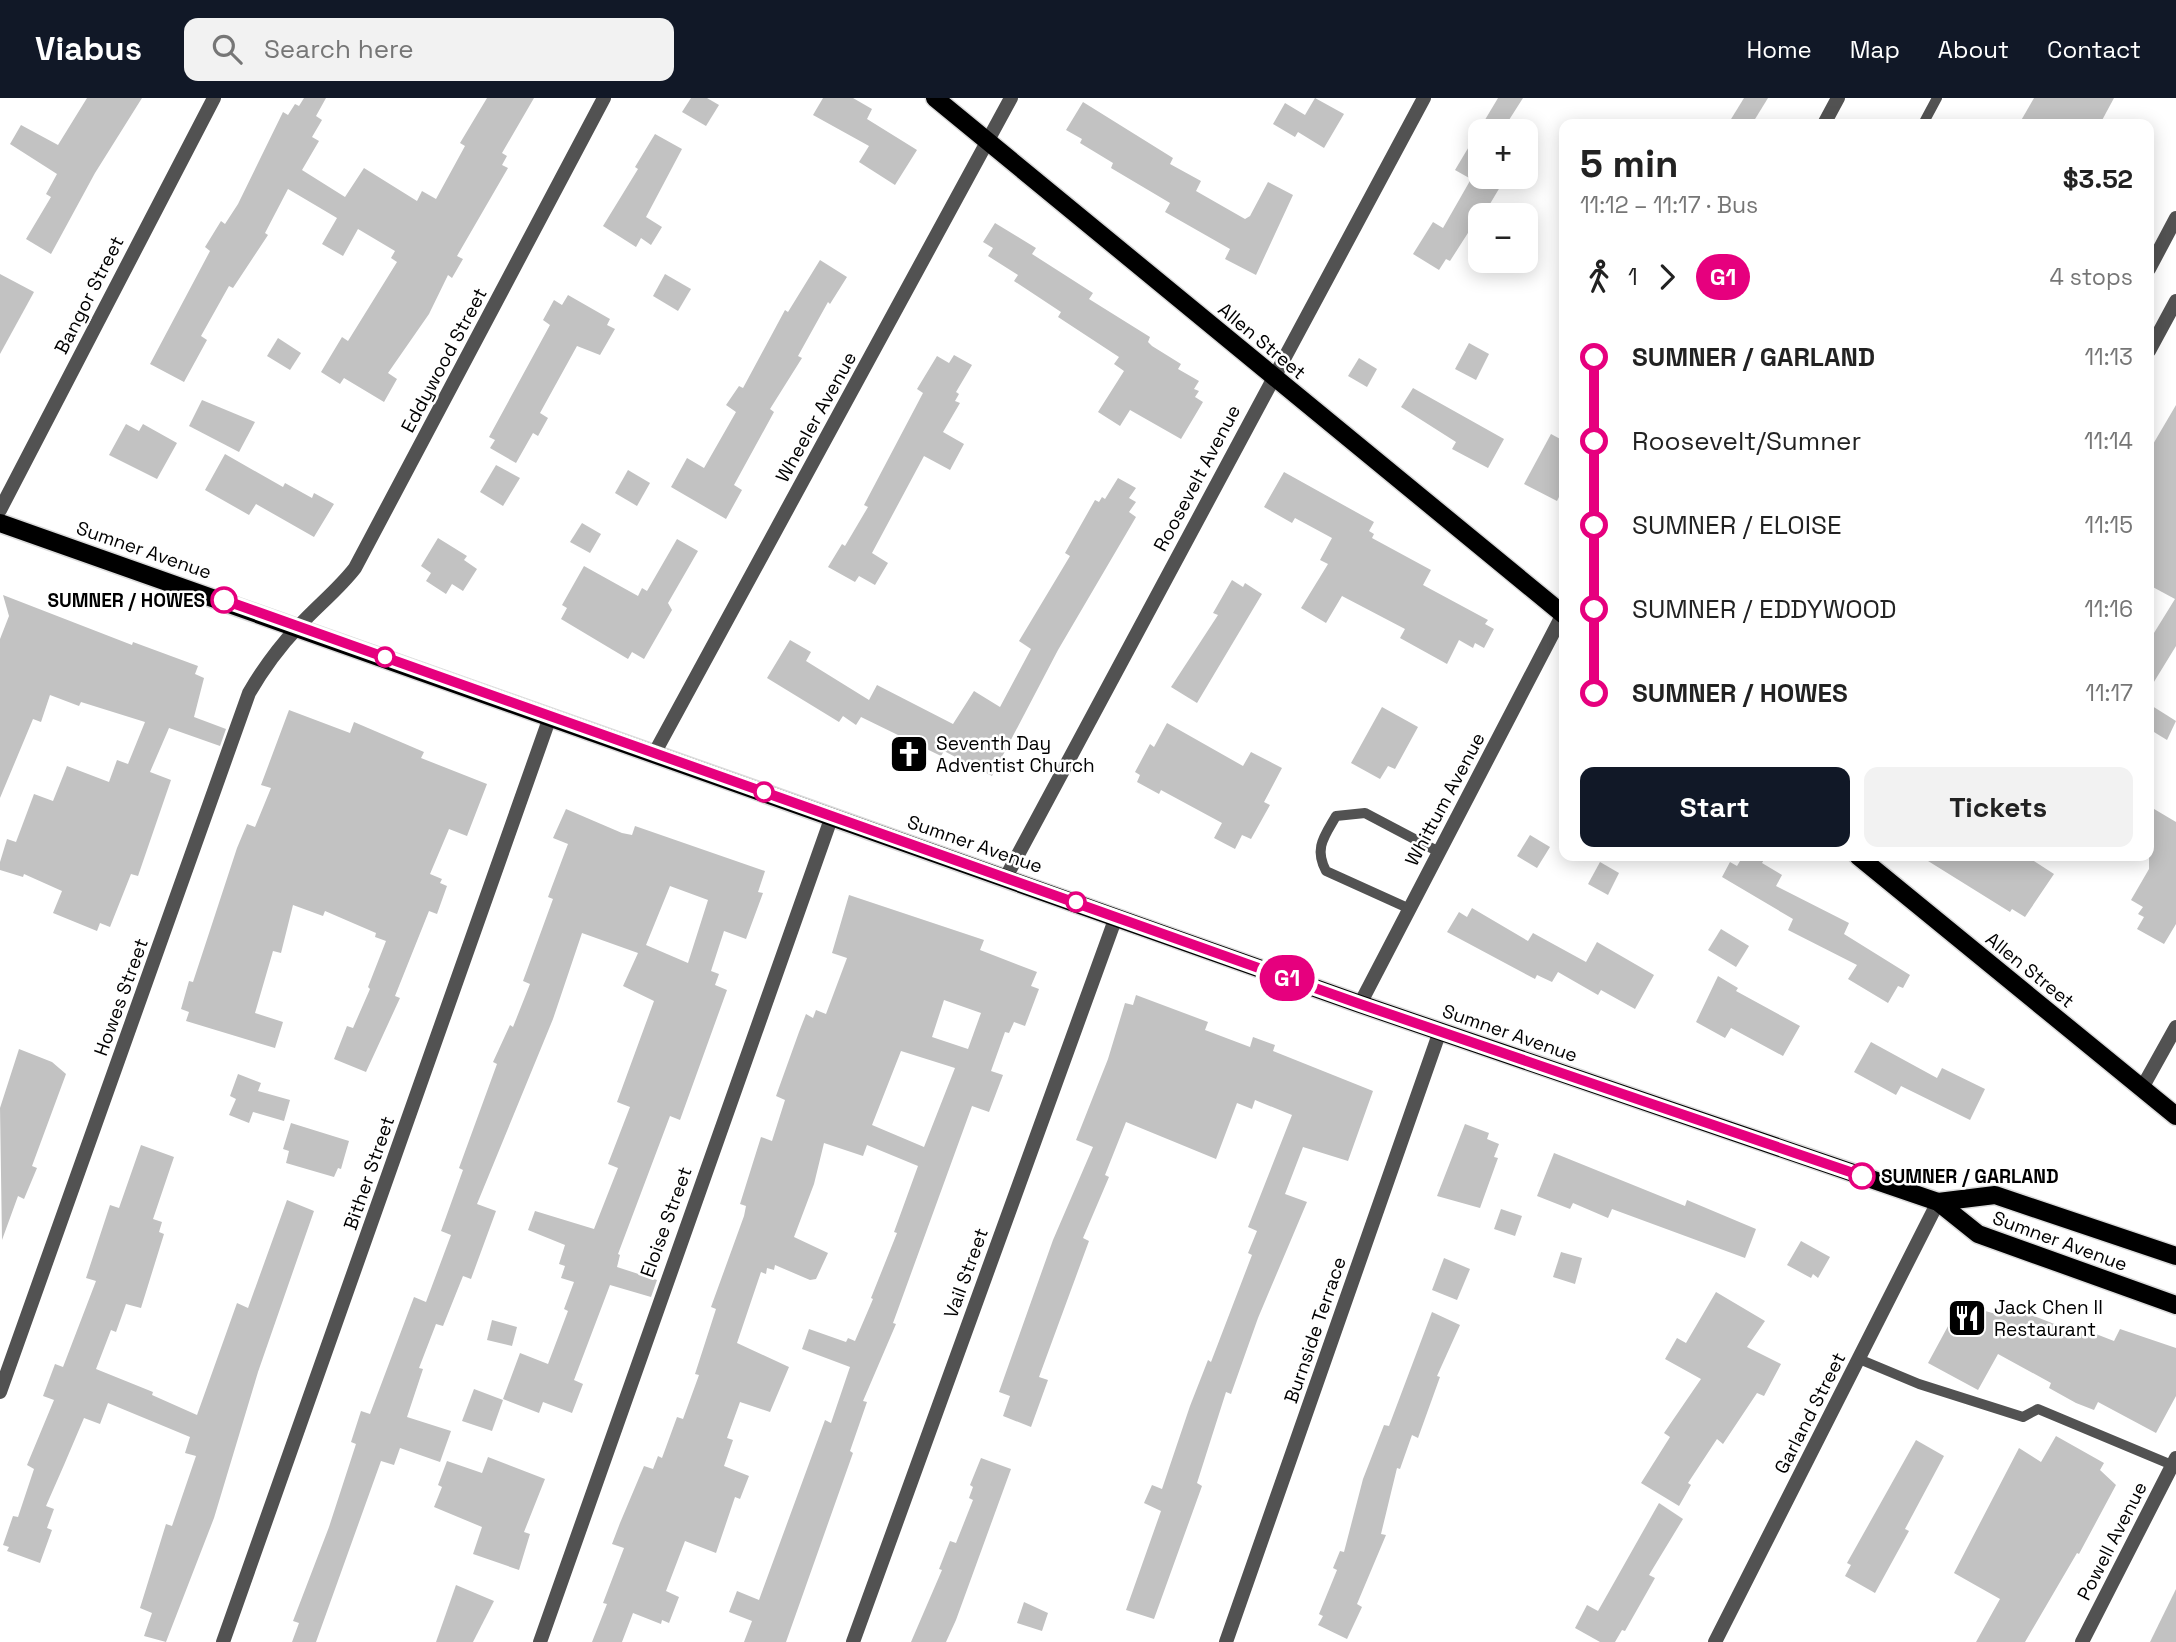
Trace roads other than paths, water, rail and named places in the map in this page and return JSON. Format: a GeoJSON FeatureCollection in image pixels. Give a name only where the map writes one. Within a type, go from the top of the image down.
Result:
{"type":"FeatureCollection","features":[{"type":"Feature","properties":{"kind":"main road","name":"Allen Street"},"geometry":{"type":"LineString","coordinates":[[935,98],[1559,610]]}},
{"type":"Feature","properties":{"kind":"main road","name":"Sumner Avenue"},"geometry":{"type":"LineString","coordinates":[[0,523],[298,626],[1360,1004],[1938,1202],[1978,1234],[2176,1305]]}},
{"type":"Feature","properties":{"kind":"main road","name":"Allen Street"},"geometry":{"type":"LineString","coordinates":[[1864,861],[2176,1116]]}},
{"type":"Feature","properties":{"kind":"main road","name":"Sumner Avenue"},"geometry":{"type":"LineString","coordinates":[[1938,1202],[1994,1195],[2176,1256]]}},
{"type":"Feature","properties":{"kind":"street","name":"Bangor Street"},"geometry":{"type":"LineString","coordinates":[[0,510],[214,98]]}},
{"type":"Feature","properties":{"kind":"street","name":"Eddywood Street"},"geometry":{"type":"LineString","coordinates":[[298,626],[335,593],[355,568],[604,98]]}},
{"type":"Feature","properties":{"kind":"street","name":"Wheeler Avenue"},"geometry":{"type":"LineString","coordinates":[[654,754],[1011,98]]}},
{"type":"Feature","properties":{"kind":"street","name":"Roosevelt Avenue"},"geometry":{"type":"LineString","coordinates":[[1006,877],[1424,98]]}},
{"type":"Feature","properties":{"kind":"street"},"geometry":{"type":"LineString","coordinates":[[1827,119],[1838,98]]}},
{"type":"Feature","properties":{"kind":"street"},"geometry":{"type":"LineString","coordinates":[[2154,260],[2176,218]]}},
{"type":"Feature","properties":{"kind":"street"},"geometry":{"type":"LineString","coordinates":[[2154,342],[2176,302]]}},
{"type":"Feature","properties":{"kind":"street","name":"Whittum Avenue"},"geometry":{"type":"LineString","coordinates":[[1360,1004],[1559,624]]}},
{"type":"Feature","properties":{"kind":"street","name":"Howes Street"},"geometry":{"type":"LineString","coordinates":[[0,1392],[249,693],[266,665],[298,626]]}},
{"type":"Feature","properties":{"kind":"street","name":"Bither Street"},"geometry":{"type":"LineString","coordinates":[[223,1642],[551,717]]}},
{"type":"Feature","properties":{"kind":"street","name":"Eloise Street"},"geometry":{"type":"LineString","coordinates":[[540,1642],[832,816]]}},
{"type":"Feature","properties":{"kind":"street","name":"Vail Street"},"geometry":{"type":"LineString","coordinates":[[853,1642],[1116,917]]}},
{"type":"Feature","properties":{"kind":"street"},"geometry":{"type":"LineString","coordinates":[[2142,1088],[2176,1027]]}},
{"type":"Feature","properties":{"kind":"street","name":"Burnside Terrace"},"geometry":{"type":"LineString","coordinates":[[1226,1642],[1440,1031]]}},
{"type":"Feature","properties":{"kind":"street","name":"Garland Street"},"geometry":{"type":"LineString","coordinates":[[1715,1642],[1938,1202]]}},
{"type":"Feature","properties":{"kind":"street","name":"Powell Avenue"},"geometry":{"type":"LineString","coordinates":[[2082,1642],[2174,1462]]}},
{"type":"Feature","properties":{"kind":"lane"},"geometry":{"type":"LineString","coordinates":[[1926,119],[1937,98]]}},
{"type":"Feature","properties":{"kind":"lane"},"geometry":{"type":"LineString","coordinates":[[1410,909],[1326,871],[1319,858],[1318,847],[1336,816],[1365,813],[1439,852]]}},
{"type":"Feature","properties":{"kind":"lane"},"geometry":{"type":"LineString","coordinates":[[1859,1359],[1919,1384],[2023,1417],[2038,1409],[2174,1462]]}},
{"type":"Feature","properties":{"kind":"place","name":"SUMNER / HOWES"},"geometry":{"type":"Point","coordinates":[224,600]}},
{"type":"Feature","properties":{"kind":"place","name":"Seventh Day Adventist Church"},"geometry":{"type":"Point","coordinates":[909,754]}},
{"type":"Feature","properties":{"kind":"place","name":"SUMNER / GARLAND"},"geometry":{"type":"Point","coordinates":[1862,1176]}},
{"type":"Feature","properties":{"kind":"place","name":"Jack Chen II Restaurant"},"geometry":{"type":"Point","coordinates":[1967,1318]}}]}
